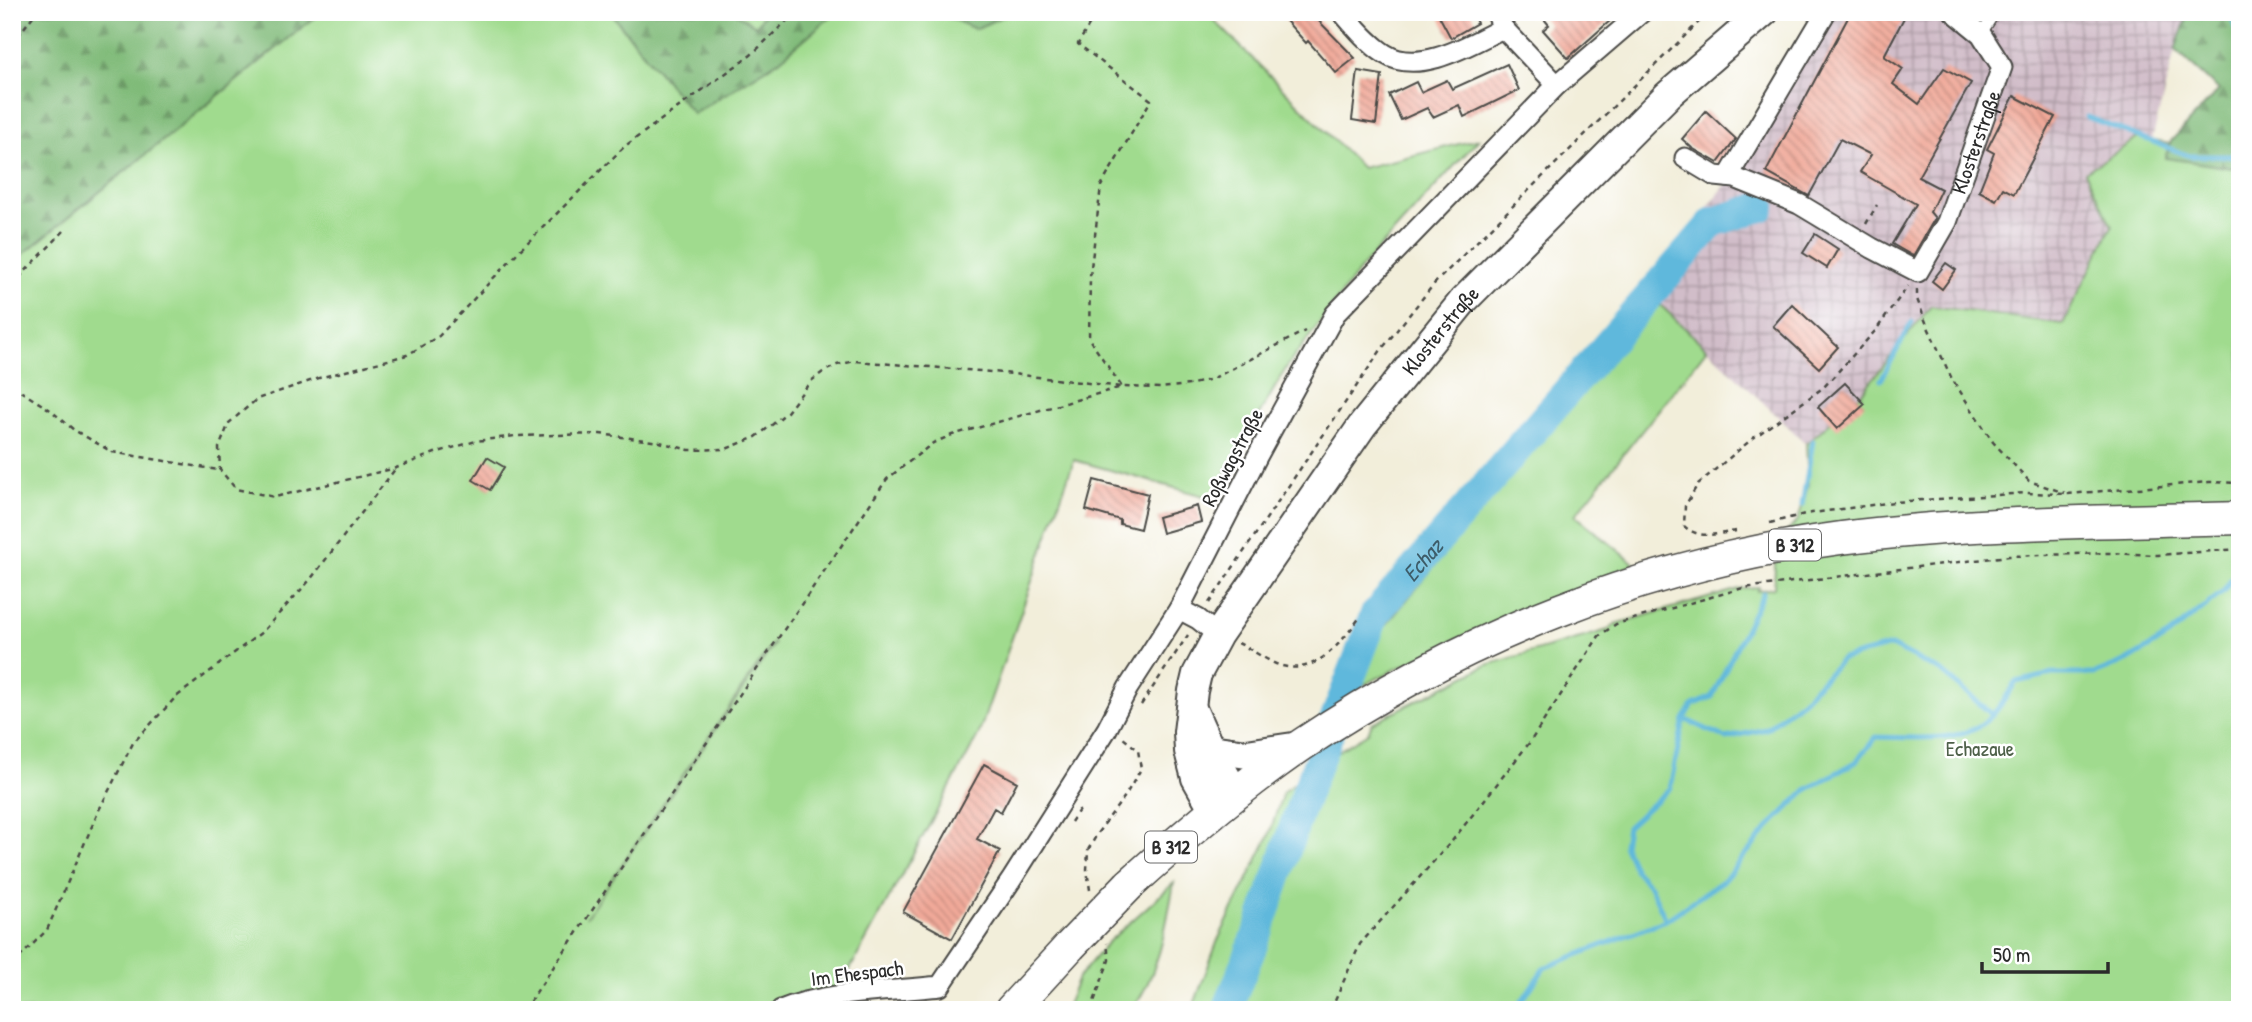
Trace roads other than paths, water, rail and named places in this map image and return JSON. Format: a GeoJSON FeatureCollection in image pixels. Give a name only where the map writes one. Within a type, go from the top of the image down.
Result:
{"type":"FeatureCollection","features":[{"type":"Feature","properties":{"kind":"main road","name":"Klosterstraße"},"geometry":{"type":"LineString","coordinates":[[1225,802],[1204,794],[1192,767],[1188,732],[1193,691],[1208,627],[1362,426],[1463,301],[1668,95],[1764,12]]}},
{"type":"Feature","properties":{"kind":"main road","name":"B 312"},"geometry":{"type":"LineString","coordinates":[[1011,1010],[1129,885],[1225,802],[1308,740],[1424,671],[1522,625],[1607,592],[1691,567],[1755,552],[1841,538],[1932,528],[2240,517]]}},
{"type":"Feature","properties":{"kind":"main road"},"geometry":{"type":"LineString","coordinates":[[1192,708],[1210,749],[1225,802]]}},
{"type":"Feature","properties":{"kind":"main road"},"geometry":{"type":"LineString","coordinates":[[1210,749],[1247,754],[1308,740]]}},
{"type":"Feature","properties":{"kind":"street"},"geometry":{"type":"LineString","coordinates":[[1342,12],[1385,54],[1405,60],[1441,57],[1500,20],[1557,85]]}},
{"type":"Feature","properties":{"kind":"street","name":"Roßwagstraße"},"geometry":{"type":"LineString","coordinates":[[940,986],[1012,879],[1179,609],[1258,455],[1335,314],[1557,85],[1642,12]]}},
{"type":"Feature","properties":{"kind":"street"},"geometry":{"type":"LineString","coordinates":[[1685,158],[1714,176],[1728,177],[1826,12]]}},
{"type":"Feature","properties":{"kind":"street","name":"Klosterstraße"},"geometry":{"type":"LineString","coordinates":[[1728,177],[1805,208],[1849,230],[1919,272],[1947,222],[2002,67],[1981,33],[1954,12]]}},
{"type":"Feature","properties":{"kind":"street"},"geometry":{"type":"LineString","coordinates":[[1179,609],[1208,627]]}},
{"type":"Feature","properties":{"kind":"street","name":"Im Ehespach"},"geometry":{"type":"LineString","coordinates":[[780,1010],[799,1002],[940,986]]}},
{"type":"Feature","properties":{"kind":"lane"},"geometry":{"type":"LineString","coordinates":[[1981,33],[1995,12]]}},
{"type":"Feature","properties":{"kind":"waterway"},"geometry":{"type":"LineString","coordinates":[[2230,12],[2240,42]]}},
{"type":"Feature","properties":{"kind":"waterway"},"geometry":{"type":"LineString","coordinates":[[2087,117],[2190,156],[2240,154]]}},
{"type":"Feature","properties":{"kind":"waterway","name":"Echaz"},"geometry":{"type":"LineString","coordinates":[[1227,1010],[1375,614],[1713,222],[1761,207]]}},
{"type":"Feature","properties":{"kind":"waterway"},"geometry":{"type":"LineString","coordinates":[[1881,380],[1912,322]]}},
{"type":"Feature","properties":{"kind":"waterway"},"geometry":{"type":"LineString","coordinates":[[1802,505],[1813,441]]}},
{"type":"Feature","properties":{"kind":"waterway"},"geometry":{"type":"LineString","coordinates":[[1516,1010],[1544,968],[1666,920],[1724,880],[1770,826],[1806,790],[1856,762],[1876,737],[1939,737],[1969,731],[1982,724],[1997,709],[2016,682],[2052,674],[2095,674],[2127,661],[2168,636],[2223,592],[2240,566]]}},
{"type":"Feature","properties":{"kind":"waterway"},"geometry":{"type":"LineString","coordinates":[[1666,920],[1650,886],[1635,870],[1624,845],[1627,827],[1670,788],[1684,719],[1693,705],[1712,697],[1763,593]]}},
{"type":"Feature","properties":{"kind":"waterway"},"geometry":{"type":"LineString","coordinates":[[1684,719],[1726,738],[1766,729],[1803,700],[1842,659],[1891,646],[1942,672],[1993,715]]}},
{"type":"Feature","properties":{"kind":"park label","name":"Echazaue"},"geometry":{"type":"Point","coordinates":[1980,748]}}]}
